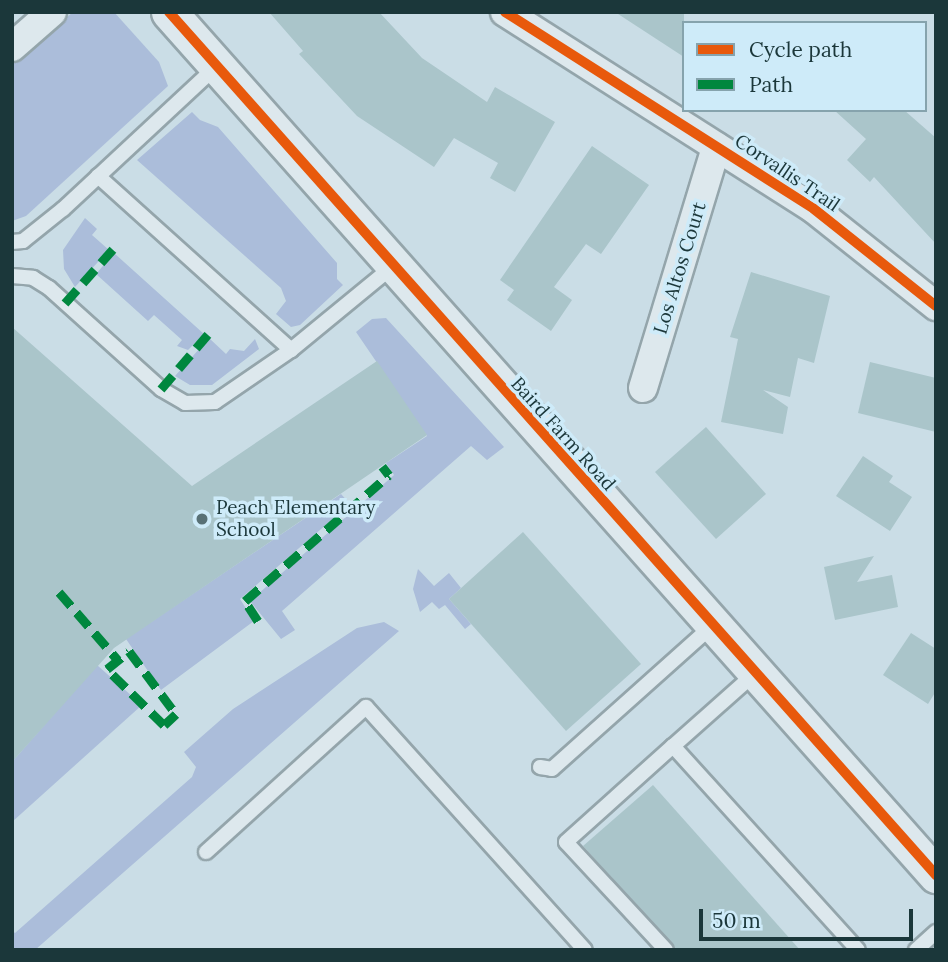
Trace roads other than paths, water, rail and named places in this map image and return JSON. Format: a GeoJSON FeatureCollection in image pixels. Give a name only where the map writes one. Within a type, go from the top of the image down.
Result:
{"type":"FeatureCollection","features":[{"type":"Feature","properties":{"kind":"street"},"geometry":{"type":"LineString","coordinates":[[12,47],[52,12]]}},
{"type":"Feature","properties":{"kind":"street","name":"Baird Farm Road"},"geometry":{"type":"LineString","coordinates":[[169,12],[754,674],[936,874]]}},
{"type":"Feature","properties":{"kind":"street","name":"Corvallis Trail"},"geometry":{"type":"LineString","coordinates":[[505,12],[814,209],[936,306]]}},
{"type":"Feature","properties":{"kind":"street","name":"Los Altos Court"},"geometry":{"type":"LineString","coordinates":[[643,388],[716,147]]}},
{"type":"Feature","properties":{"kind":"lane"},"geometry":{"type":"LineString","coordinates":[[12,242],[31,236],[218,66]]}},
{"type":"Feature","properties":{"kind":"lane"},"geometry":{"type":"LineString","coordinates":[[98,176],[291,350]]}},
{"type":"Feature","properties":{"kind":"lane"},"geometry":{"type":"LineString","coordinates":[[12,276],[33,278],[49,288],[161,389],[186,403],[215,402],[291,350],[392,267]]}},
{"type":"Feature","properties":{"kind":"lane"},"geometry":{"type":"LineString","coordinates":[[540,768],[552,769],[712,626]]}},
{"type":"Feature","properties":{"kind":"lane"},"geometry":{"type":"LineString","coordinates":[[666,950],[566,842],[754,674]]}},
{"type":"Feature","properties":{"kind":"lane"},"geometry":{"type":"LineString","coordinates":[[206,852],[366,707],[585,950]]}},
{"type":"Feature","properties":{"kind":"lane"},"geometry":{"type":"LineString","coordinates":[[673,746],[858,950]]}},
{"type":"Feature","properties":{"kind":"lane"},"geometry":{"type":"LineString","coordinates":[[916,950],[936,932]]}},
{"type":"Feature","properties":{"kind":"place","name":"Peach Elementary School"},"geometry":{"type":"Point","coordinates":[202,519]}}]}
